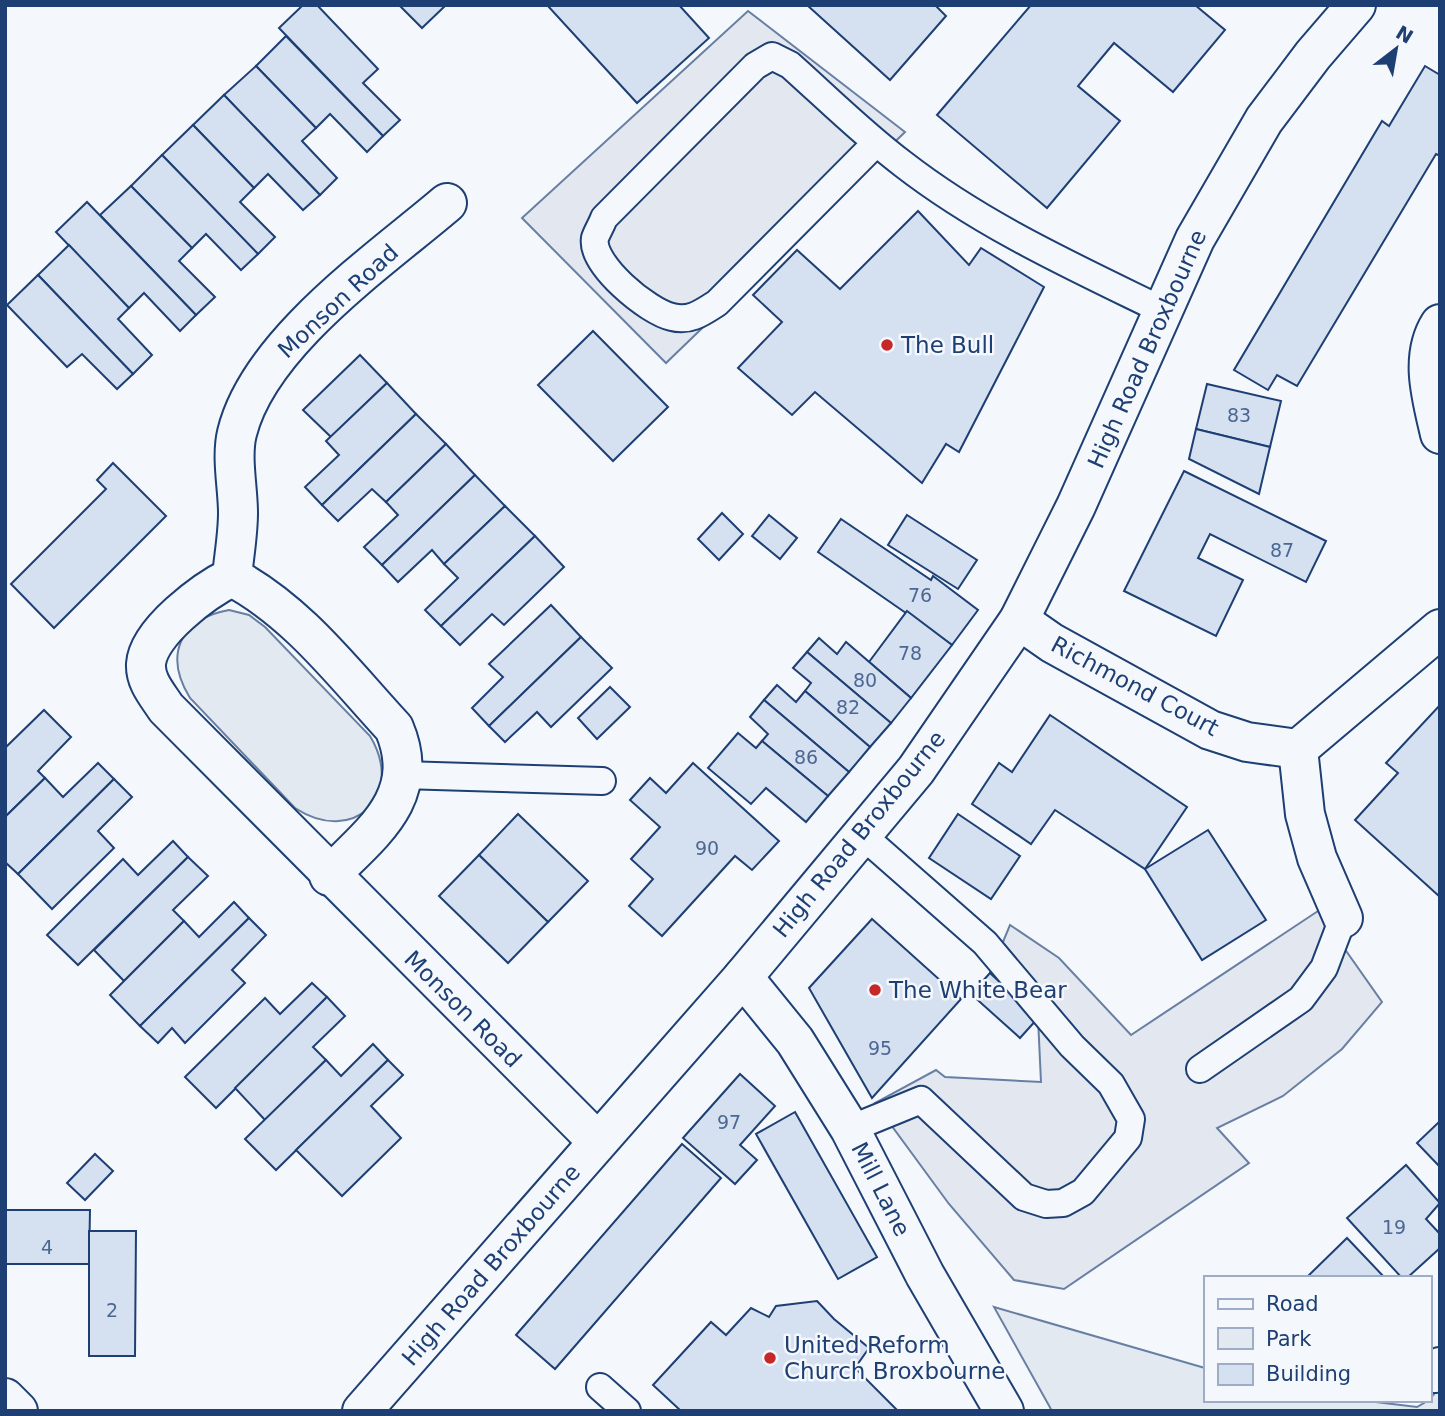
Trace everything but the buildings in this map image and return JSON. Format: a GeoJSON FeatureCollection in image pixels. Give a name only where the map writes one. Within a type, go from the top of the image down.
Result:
{"type":"FeatureCollection","features":[{"type":"Feature","properties":{"kind":"street","name":"High Road Broxbourne"},"geometry":{"type":"LineString","coordinates":[[362,1411],[743,977],[916,770],[1019,620],[1076,506],[1195,239],[1264,120],[1313,54],[1356,5]]}},
{"type":"Feature","properties":{"kind":"street","name":"Monson Road"},"geometry":{"type":"LineString","coordinates":[[447,203],[300,329],[270,364],[250,397],[236,435],[238,516],[232,577],[206,589],[152,644],[146,663],[148,679],[166,708],[329,876],[597,1141]]}},
{"type":"Feature","properties":{"kind":"street"},"geometry":{"type":"LineString","coordinates":[[1440,324],[1435,331],[1427,377],[1440,433]]}},
{"type":"Feature","properties":{"kind":"street"},"geometry":{"type":"LineString","coordinates":[[232,577],[261,592],[287,613],[394,729],[404,751],[402,775],[394,805],[380,824],[329,876]]}},
{"type":"Feature","properties":{"kind":"street","name":"Richmond Court"},"geometry":{"type":"LineString","coordinates":[[1019,620],[1052,643],[1210,730],[1247,742],[1298,749]]}},
{"type":"Feature","properties":{"kind":"street"},"geometry":{"type":"LineString","coordinates":[[1343,918],[1314,847],[1306,814],[1298,749],[1440,629]]}},
{"type":"Feature","properties":{"kind":"street","name":"Mill Lane"},"geometry":{"type":"LineString","coordinates":[[743,977],[795,1041],[850,1129],[925,1275],[1004,1411]]}},
{"type":"Feature","properties":{"kind":"street"},"geometry":{"type":"LineString","coordinates":[[5,1398],[18,1411]]}},
{"type":"Feature","properties":{"kind":"lane"},"geometry":{"type":"LineString","coordinates":[[876,143],[717,303],[697,317],[673,318],[648,307],[599,261],[595,240],[604,218],[755,65],[772,56],[790,65],[876,143],[931,185],[1001,229],[1072,268],[1164,312]]}},
{"type":"Feature","properties":{"kind":"lane"},"geometry":{"type":"LineString","coordinates":[[402,775],[603,781]]}},
{"type":"Feature","properties":{"kind":"lane"},"geometry":{"type":"LineString","coordinates":[[850,1129],[921,1100],[1024,1197],[1046,1204],[1062,1203],[1083,1192],[1128,1138],[1131,1119],[1111,1084],[1072,1045],[985,943],[862,835]]}},
{"type":"Feature","properties":{"kind":"lane"},"geometry":{"type":"LineString","coordinates":[[1200,1069],[1301,999],[1324,968],[1343,918]]}},
{"type":"Feature","properties":{"kind":"lane"},"geometry":{"type":"LineString","coordinates":[[600,1387],[626,1411]]}},
{"type":"Feature","properties":{"kind":"green space"},"geometry":{"type":"Polygon","coordinates":[[[229,610],[249,615],[265,627],[370,736],[379,758],[382,778],[377,795],[368,809],[354,818],[336,821],[316,818],[295,808],[190,698],[178,668],[181,642],[198,622],[229,610]]]}},
{"type":"Feature","properties":{"kind":"green space"},"geometry":{"type":"Polygon","coordinates":[[[994,1307],[1204,1368],[1204,1402],[1376,1402],[1417,1407],[1431,1402],[1431,1398],[1440,1387],[1440,1411],[1052,1411],[994,1307]]]}},
{"type":"Feature","properties":{"kind":"shaded area"},"geometry":{"type":"Polygon","coordinates":[[[748,11],[905,132],[666,363],[522,218],[748,11]]]}},
{"type":"Feature","properties":{"kind":"shaded area"},"geometry":{"type":"Polygon","coordinates":[[[1318,911],[1382,1002],[1342,1049],[1283,1096],[1217,1128],[1249,1163],[1064,1289],[1014,1280],[949,1204],[875,1103],[936,1070],[945,1077],[1041,1082],[1038,1018],[990,973],[1010,925],[1059,958],[1131,1035],[1318,911]]]}},
{"type":"Feature","properties":{"kind":"place","name":"The Bull"},"geometry":{"type":"Point","coordinates":[887,345]}},
{"type":"Feature","properties":{"kind":"place","name":"The White Bear"},"geometry":{"type":"Point","coordinates":[875,990]}},
{"type":"Feature","properties":{"kind":"place","name":"United Reform Church Broxbourne"},"geometry":{"type":"Point","coordinates":[770,1358]}}]}
